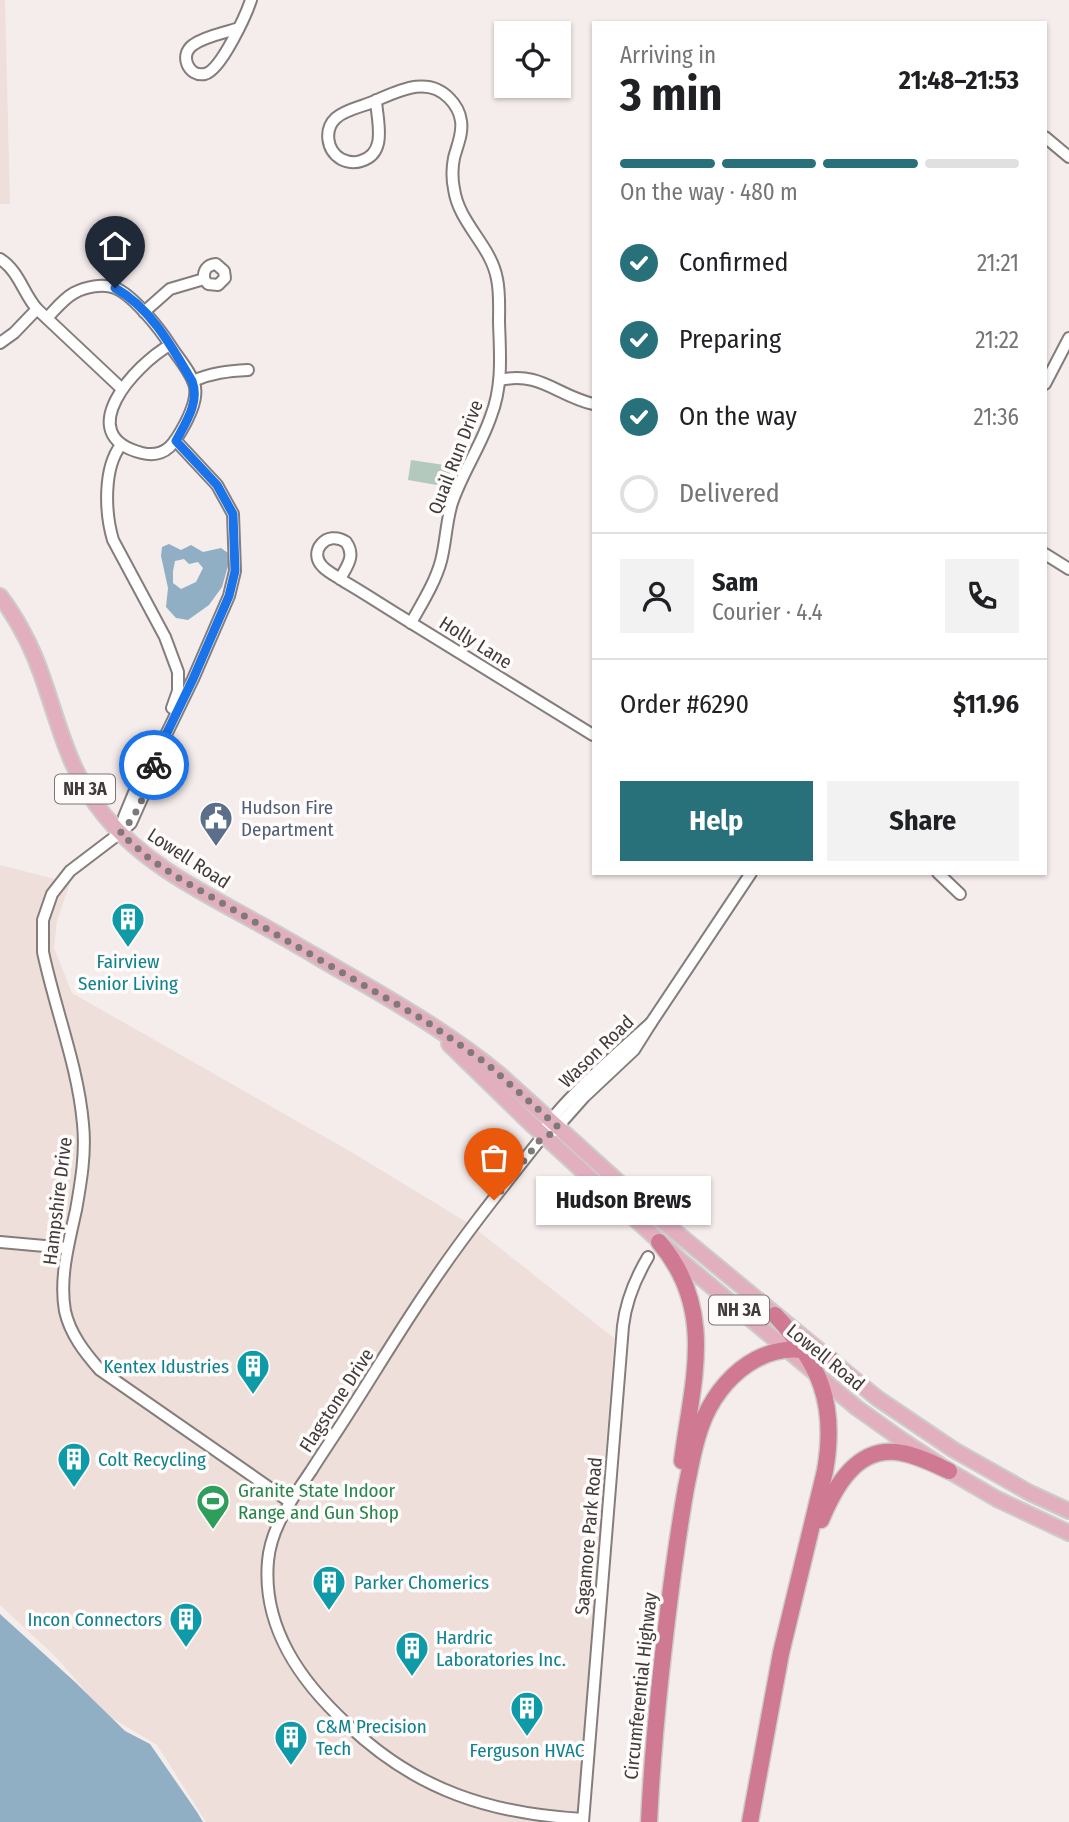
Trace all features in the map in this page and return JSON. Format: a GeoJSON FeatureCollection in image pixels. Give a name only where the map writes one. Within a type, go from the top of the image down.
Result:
{"type":"FeatureCollection","features":[{"type":"Feature","properties":{"kind":"highway"},"geometry":{"type":"LineString","coordinates":[[659,1241],[677,1267],[686,1287],[697,1334],[681,1470],[675,1555]]}},
{"type":"Feature","properties":{"kind":"highway"},"geometry":{"type":"LineString","coordinates":[[750,1822],[776,1681],[829,1450],[827,1405],[820,1378],[804,1350],[775,1315]]}},
{"type":"Feature","properties":{"kind":"highway"},"geometry":{"type":"LineString","coordinates":[[675,1555],[693,1452],[701,1425],[710,1406],[727,1382],[742,1368],[760,1358],[786,1350],[804,1350],[830,1359]]}},
{"type":"Feature","properties":{"kind":"highway"},"geometry":{"type":"LineString","coordinates":[[801,1572],[831,1498],[847,1473],[862,1460],[877,1453],[899,1452],[916,1456],[949,1471]]}},
{"type":"Feature","properties":{"kind":"highway","name":"Circumferential Highway"},"geometry":{"type":"LineString","coordinates":[[649,1822],[655,1719],[675,1555]]}},
{"type":"Feature","properties":{"kind":"main road","name":"Lowell Road"},"geometry":{"type":"LineString","coordinates":[[0,596],[19,624],[37,663],[68,754],[85,790],[120,833],[150,859],[397,1003],[486,1063],[655,1215],[877,1398],[954,1451],[1069,1511]]}},
{"type":"Feature","properties":{"kind":"main road","name":"Lowell Road"},"geometry":{"type":"LineString","coordinates":[[434,1027],[542,1138],[820,1378],[879,1424],[949,1471],[1006,1503],[1069,1533]]}},
{"type":"Feature","properties":{"kind":"street"},"geometry":{"type":"LineString","coordinates":[[239,28],[190,47],[186,61],[191,70],[205,74],[214,69],[239,28],[251,0]]}},
{"type":"Feature","properties":{"kind":"street","name":"Quail Run Drive"},"geometry":{"type":"LineString","coordinates":[[376,100],[380,135],[377,148],[369,158],[353,162],[341,159],[334,153],[329,142],[329,130],[332,122],[342,114],[376,100],[404,89],[422,86],[449,97],[458,112],[461,129],[453,164],[454,191],[462,216],[489,258],[496,276],[499,298],[500,380],[491,419],[452,505],[439,566],[411,623]]}},
{"type":"Feature","properties":{"kind":"street"},"geometry":{"type":"LineString","coordinates":[[1047,139],[1069,157]]}},
{"type":"Feature","properties":{"kind":"street"},"geometry":{"type":"LineString","coordinates":[[0,259],[14,270],[37,309],[121,389]]}},
{"type":"Feature","properties":{"kind":"street"},"geometry":{"type":"LineString","coordinates":[[144,312],[170,289],[204,279]]}},
{"type":"Feature","properties":{"kind":"street"},"geometry":{"type":"LineString","coordinates":[[47,318],[72,294],[103,286],[121,291],[158,327],[170,345],[192,381],[195,397],[176,441],[162,452],[148,454],[121,445],[116,440],[110,419],[113,404],[121,389],[153,357],[170,345]]}},
{"type":"Feature","properties":{"kind":"street"},"geometry":{"type":"LineString","coordinates":[[0,343],[14,333],[37,309]]}},
{"type":"Feature","properties":{"kind":"street"},"geometry":{"type":"LineString","coordinates":[[1047,380],[1069,338]]}},
{"type":"Feature","properties":{"kind":"street"},"geometry":{"type":"LineString","coordinates":[[192,381],[207,374],[248,369]]}},
{"type":"Feature","properties":{"kind":"street"},"geometry":{"type":"LineString","coordinates":[[500,380],[514,377],[536,380],[575,399],[592,404]]}},
{"type":"Feature","properties":{"kind":"street"},"geometry":{"type":"LineString","coordinates":[[120,833],[136,812],[162,743],[229,596],[235,571],[233,514],[226,498],[176,441]]}},
{"type":"Feature","properties":{"kind":"street"},"geometry":{"type":"LineString","coordinates":[[120,833],[124,817],[174,702],[179,683],[178,672],[165,637],[113,540],[109,526],[108,489],[115,452],[121,445]]}},
{"type":"Feature","properties":{"kind":"street"},"geometry":{"type":"LineString","coordinates":[[1047,555],[1069,569]]}},
{"type":"Feature","properties":{"kind":"street","name":"Holly Lane"},"geometry":{"type":"LineString","coordinates":[[340,579],[592,734]]}},
{"type":"Feature","properties":{"kind":"street"},"geometry":{"type":"LineString","coordinates":[[178,672],[193,679]]}},
{"type":"Feature","properties":{"kind":"street","name":"Hampshire Drive"},"geometry":{"type":"LineString","coordinates":[[120,833],[63,878],[48,901],[43,920],[43,952],[74,1074],[83,1126],[83,1161],[67,1248],[65,1310],[72,1330],[88,1357],[100,1370],[290,1502]]}},
{"type":"Feature","properties":{"kind":"street","name":"Wason Road"},"geometry":{"type":"LineString","coordinates":[[542,1138],[639,1044],[750,875]]}},
{"type":"Feature","properties":{"kind":"street"},"geometry":{"type":"LineString","coordinates":[[940,875],[960,894]]}},
{"type":"Feature","properties":{"kind":"street","name":"Flagstone Drive"},"geometry":{"type":"LineString","coordinates":[[542,1138],[451,1255],[290,1502],[277,1528],[269,1553],[267,1579],[270,1606],[284,1647],[309,1684],[332,1710],[379,1751],[440,1788],[473,1801],[508,1811],[583,1821]]}},
{"type":"Feature","properties":{"kind":"street"},"geometry":{"type":"LineString","coordinates":[[0,1242],[67,1248]]}},
{"type":"Feature","properties":{"kind":"street","name":"Sagamore Park Road"},"geometry":{"type":"LineString","coordinates":[[583,1821],[624,1320],[632,1289],[648,1257]]}},
{"type":"Feature","properties":{"kind":"shaded area"},"geometry":{"type":"Polygon","coordinates":[[[0,0],[5,0],[10,204],[0,204],[0,0]]]}},
{"type":"Feature","properties":{"kind":"shaded area"},"geometry":{"type":"Polygon","coordinates":[[[0,865],[70,883],[57,921],[54,948],[72,993],[353,1153],[468,1223],[614,1338],[578,1822],[206,1822],[157,1745],[105,1714],[57,1658],[0,1605],[0,865]]]}},
{"type":"Feature","properties":{"kind":"green space"},"geometry":{"type":"Polygon","coordinates":[[[411,460],[451,466],[448,487],[408,480],[411,460]]]}},
{"type":"Feature","properties":{"kind":"water"},"geometry":{"type":"Polygon","coordinates":[[[169,544],[181,550],[191,545],[203,552],[221,548],[228,553],[230,559],[222,587],[209,605],[188,620],[176,618],[166,607],[168,588],[161,556],[162,547],[169,544]],[[184,559],[175,561],[173,583],[181,589],[196,582],[203,568],[198,562],[189,564],[184,559]]]}},
{"type":"Feature","properties":{"kind":"water"},"geometry":{"type":"Polygon","coordinates":[[[0,1614],[125,1731],[150,1744],[203,1822],[0,1822],[0,1614]]]}},
{"type":"Feature","properties":{"kind":"way so far"},"geometry":{"type":"LineString","coordinates":[[154,765],[131,822],[120,833],[150,859],[177,877],[397,1003],[474,1053],[558,1127],[539,1141],[494,1200]]}},
{"type":"Feature","properties":{"kind":"place","name":"Hudson Fire Department"},"geometry":{"type":"Point","coordinates":[216,848]}},
{"type":"Feature","properties":{"kind":"place","name":"Fairview Senior Living"},"geometry":{"type":"Point","coordinates":[128,949]}},
{"type":"Feature","properties":{"kind":"place","name":"Hudson Brews"},"geometry":{"type":"Point","coordinates":[494,1200]}},
{"type":"Feature","properties":{"kind":"place","name":"Kentex Idustries"},"geometry":{"type":"Point","coordinates":[253,1396]}},
{"type":"Feature","properties":{"kind":"place","name":"Colt Recycling"},"geometry":{"type":"Point","coordinates":[74,1489]}},
{"type":"Feature","properties":{"kind":"place","name":"Granite State Indoor Range and Gun Shop"},"geometry":{"type":"Point","coordinates":[213,1531]}},
{"type":"Feature","properties":{"kind":"place","name":"Parker Chomerics"},"geometry":{"type":"Point","coordinates":[329,1612]}},
{"type":"Feature","properties":{"kind":"place","name":"Incon Connectors"},"geometry":{"type":"Point","coordinates":[186,1649]}},
{"type":"Feature","properties":{"kind":"place","name":"Hardric Laboratories Inc."},"geometry":{"type":"Point","coordinates":[412,1678]}},
{"type":"Feature","properties":{"kind":"place","name":"Ferguson HVAC"},"geometry":{"type":"Point","coordinates":[527,1738]}},
{"type":"Feature","properties":{"kind":"place","name":"C&M Precision Tech"},"geometry":{"type":"Point","coordinates":[291,1767]}},
{"type":"Feature","properties":{"kind":"route"},"geometry":{"type":"LineString","coordinates":[[115,288],[158,327],[192,381],[195,397],[176,441],[226,498],[233,514],[235,538],[235,571],[229,596],[154,765]]}}]}
